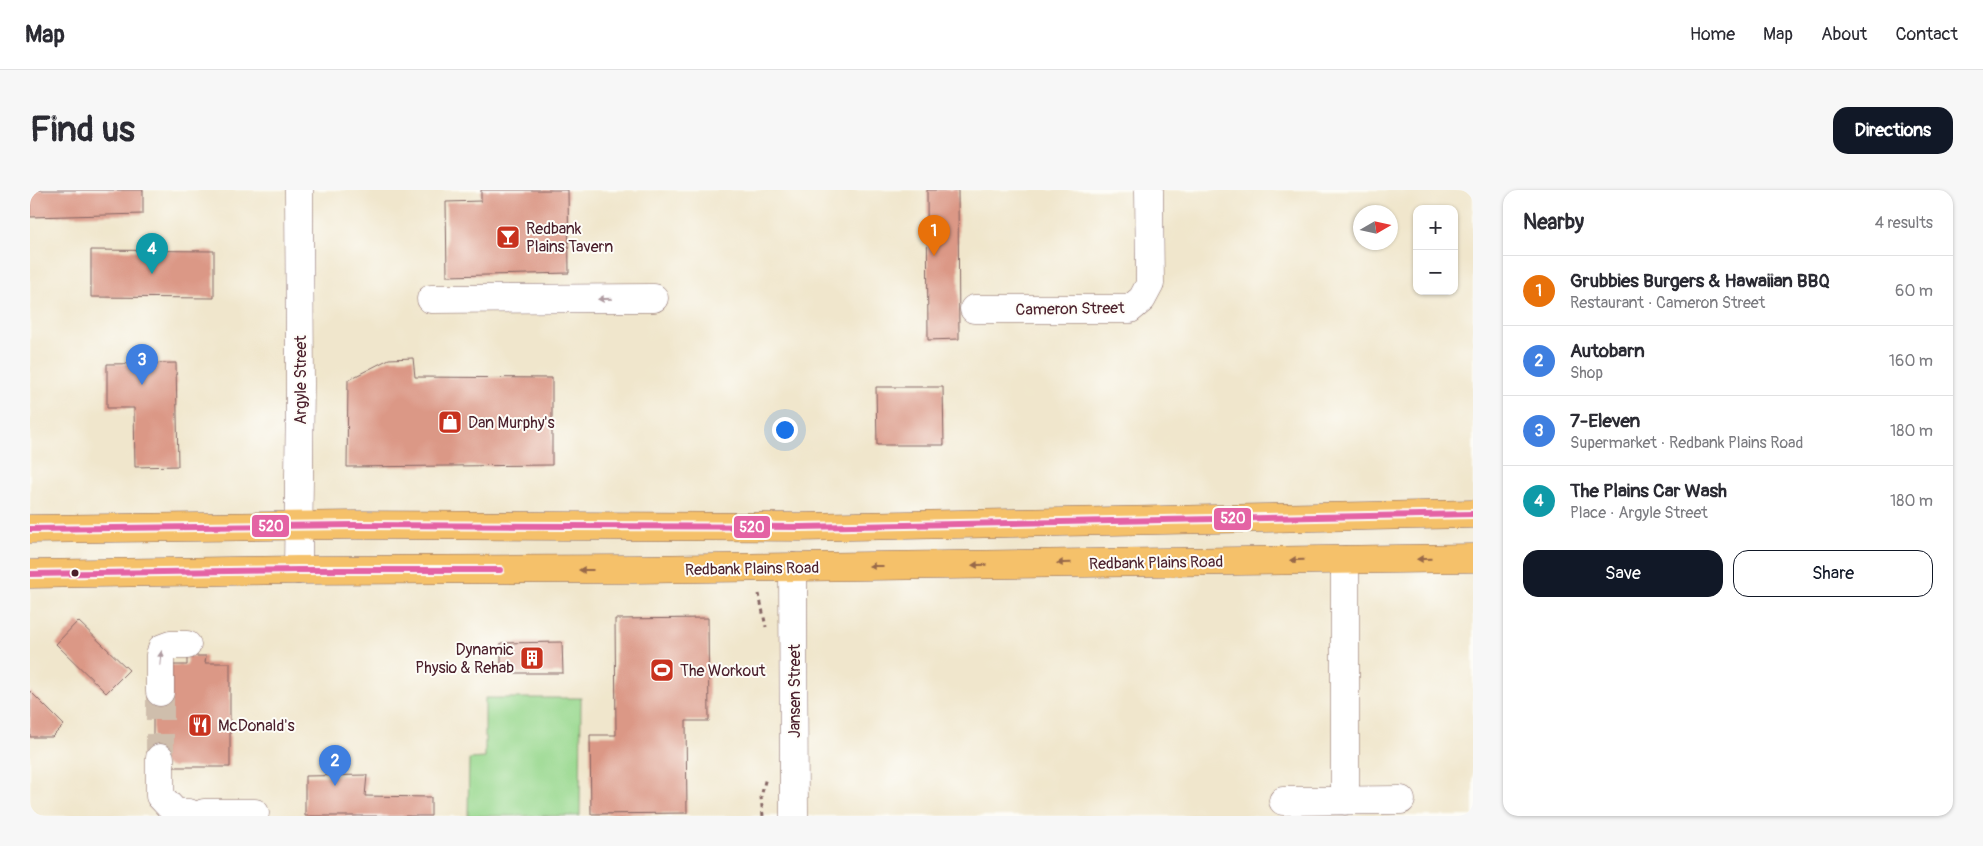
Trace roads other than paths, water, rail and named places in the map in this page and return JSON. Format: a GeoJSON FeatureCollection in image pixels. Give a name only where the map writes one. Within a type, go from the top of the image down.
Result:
{"type":"FeatureCollection","features":[{"type":"Feature","properties":{"kind":"main road"},"geometry":{"type":"LineString","coordinates":[[30,529],[299,526],[800,527],[1473,514]]}},
{"type":"Feature","properties":{"kind":"main road"},"geometry":{"type":"LineString","coordinates":[[800,527],[802,536],[810,548],[923,548],[943,566]]}},
{"type":"Feature","properties":{"kind":"main road"},"geometry":{"type":"LineString","coordinates":[[30,555],[66,555],[92,574]]}},
{"type":"Feature","properties":{"kind":"main road","name":"Redbank Plains Road"},"geometry":{"type":"LineString","coordinates":[[30,574],[298,570],[591,570],[1473,558]]}},
{"type":"Feature","properties":{"kind":"street","name":"Argyle Street"},"geometry":{"type":"LineString","coordinates":[[298,570],[300,384],[299,190]]}},
{"type":"Feature","properties":{"kind":"street","name":"Cameron Street"},"geometry":{"type":"LineString","coordinates":[[974,309],[1130,308],[1142,300],[1150,284],[1149,190]]}},
{"type":"Feature","properties":{"kind":"street"},"geometry":{"type":"LineString","coordinates":[[431,300],[654,298]]}},
{"type":"Feature","properties":{"kind":"street"},"geometry":{"type":"LineString","coordinates":[[1345,801],[1346,560]]}},
{"type":"Feature","properties":{"kind":"street","name":"Jansen Street"},"geometry":{"type":"LineString","coordinates":[[793,567],[794,816]]}},
{"type":"Feature","properties":{"kind":"street"},"geometry":{"type":"LineString","coordinates":[[160,692],[160,655],[162,648],[170,645],[187,645]]}},
{"type":"Feature","properties":{"kind":"street"},"geometry":{"type":"LineString","coordinates":[[160,758],[160,806],[176,813],[254,813]]}},
{"type":"Feature","properties":{"kind":"street"},"geometry":{"type":"LineString","coordinates":[[1283,801],[1402,800]]}},
{"type":"Feature","properties":{"kind":"tunnel"},"geometry":{"type":"LineString","coordinates":[[160,692],[160,758]]}},
{"type":"Feature","properties":{"kind":"place","name":"Redbank Plains Tavern"},"geometry":{"type":"Point","coordinates":[508,237]}},
{"type":"Feature","properties":{"kind":"place","name":"Grubbies Burgers & Hawaiian BBQ"},"geometry":{"type":"Point","coordinates":[934,256]}},
{"type":"Feature","properties":{"kind":"place","name":"The Plains Car Wash"},"geometry":{"type":"Point","coordinates":[152,274]}},
{"type":"Feature","properties":{"kind":"place","name":"7-Eleven"},"geometry":{"type":"Point","coordinates":[142,385]}},
{"type":"Feature","properties":{"kind":"place","name":"Dan Murphy's"},"geometry":{"type":"Point","coordinates":[450,422]}},
{"type":"Feature","properties":{"kind":"place","name":"Dynamic Physio & Rehab"},"geometry":{"type":"Point","coordinates":[532,658]}},
{"type":"Feature","properties":{"kind":"place","name":"The Workout"},"geometry":{"type":"Point","coordinates":[662,670]}},
{"type":"Feature","properties":{"kind":"place","name":"McDonald's"},"geometry":{"type":"Point","coordinates":[200,725]}},
{"type":"Feature","properties":{"kind":"place","name":"Autobarn"},"geometry":{"type":"Point","coordinates":[335,786]}}]}
